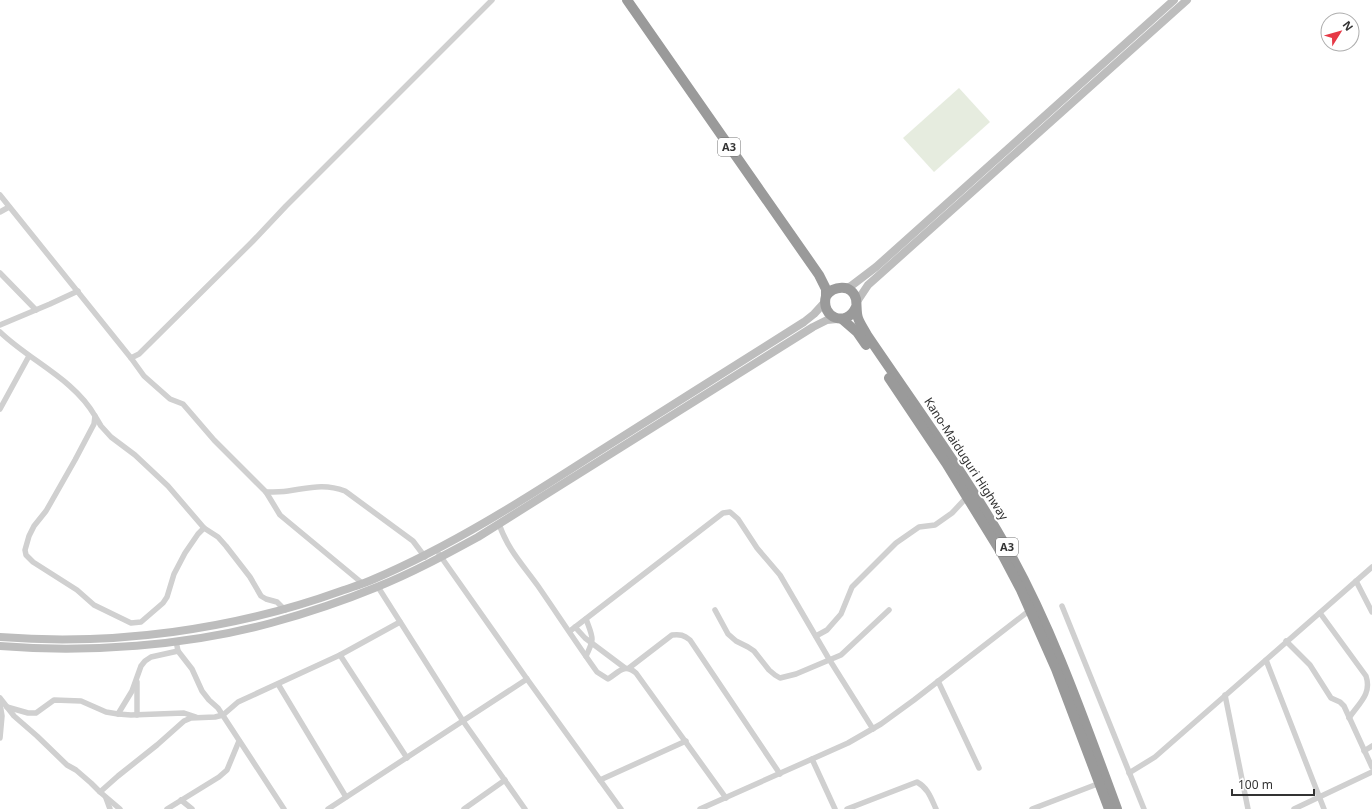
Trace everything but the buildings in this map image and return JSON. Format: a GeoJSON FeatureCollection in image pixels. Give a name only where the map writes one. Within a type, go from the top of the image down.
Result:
{"type":"FeatureCollection","features":[{"type":"Feature","properties":{"kind":"highway","name":"A3"},"geometry":{"type":"LineString","coordinates":[[627,0],[819,275],[826,290],[825,299],[827,311],[829,314],[840,319]]}},
{"type":"Feature","properties":{"kind":"highway","name":"A3"},"geometry":{"type":"LineString","coordinates":[[635,0],[822,272],[832,283],[849,290],[854,295],[856,305]]}},
{"type":"Feature","properties":{"kind":"highway"},"geometry":{"type":"LineString","coordinates":[[825,299],[834,288],[842,288]]}},
{"type":"Feature","properties":{"kind":"highway"},"geometry":{"type":"LineString","coordinates":[[840,319],[851,315],[856,305]]}},
{"type":"Feature","properties":{"kind":"highway","name":"Kano-Maiduguri Highway"},"geometry":{"type":"LineString","coordinates":[[856,305],[859,321],[867,335],[953,459],[1008,550],[1044,622],[1093,755],[1100,783],[1109,809]]}},
{"type":"Feature","properties":{"kind":"highway","name":"Kano-Maiduguri Highway"},"geometry":{"type":"LineString","coordinates":[[840,319],[857,332],[946,463],[1002,554],[1030,610],[1117,809]]}},
{"type":"Feature","properties":{"kind":"main road"},"geometry":{"type":"LineString","coordinates":[[842,288],[850,286],[876,267],[1174,0]]}},
{"type":"Feature","properties":{"kind":"main road"},"geometry":{"type":"LineString","coordinates":[[856,305],[868,285],[1187,0]]}},
{"type":"Feature","properties":{"kind":"main road"},"geometry":{"type":"LineString","coordinates":[[0,646],[78,648],[144,645],[176,641],[270,623],[316,609],[378,587],[439,553],[804,322],[814,314],[825,299]]}},
{"type":"Feature","properties":{"kind":"main road"},"geometry":{"type":"LineString","coordinates":[[0,637],[79,639],[138,635],[208,626],[285,610],[362,584],[425,556],[439,553],[478,537],[813,327],[827,320],[840,319]]}},
{"type":"Feature","properties":{"kind":"street"},"geometry":{"type":"LineString","coordinates":[[131,358],[139,354],[195,299],[492,0]]}},
{"type":"Feature","properties":{"kind":"street"},"geometry":{"type":"LineString","coordinates":[[0,195],[78,291],[144,376],[170,398],[183,404],[214,440],[266,492],[280,515],[362,584]]}},
{"type":"Feature","properties":{"kind":"street"},"geometry":{"type":"LineString","coordinates":[[0,212],[9,207]]}},
{"type":"Feature","properties":{"kind":"street"},"geometry":{"type":"LineString","coordinates":[[0,273],[36,310]]}},
{"type":"Feature","properties":{"kind":"street"},"geometry":{"type":"LineString","coordinates":[[0,325],[78,291]]}},
{"type":"Feature","properties":{"kind":"street"},"geometry":{"type":"LineString","coordinates":[[0,332],[63,381],[85,401],[101,426],[111,437],[135,455],[168,486],[204,528],[218,537],[250,577],[261,596],[276,602],[285,610]]}},
{"type":"Feature","properties":{"kind":"street"},"geometry":{"type":"LineString","coordinates":[[0,409],[29,356]]}},
{"type":"Feature","properties":{"kind":"street"},"geometry":{"type":"LineString","coordinates":[[95,416],[94,424],[75,460],[46,511],[34,526],[29,536],[24,550],[26,555],[33,562],[77,590],[94,605],[131,623],[141,622],[163,603],[167,597],[174,574],[189,547],[204,528]]}},
{"type":"Feature","properties":{"kind":"street"},"geometry":{"type":"LineString","coordinates":[[266,492],[287,492],[317,486],[334,487],[345,491],[413,541],[425,556]]}},
{"type":"Feature","properties":{"kind":"street"},"geometry":{"type":"LineString","coordinates":[[816,636],[827,630],[841,614],[852,587],[896,542],[919,527],[935,525],[952,513],[967,497]]}},
{"type":"Feature","properties":{"kind":"street"},"geometry":{"type":"LineString","coordinates":[[570,631],[723,513],[730,512],[738,519],[757,548],[780,574],[829,659],[873,729]]}},
{"type":"Feature","properties":{"kind":"street"},"geometry":{"type":"LineString","coordinates":[[499,524],[503,536],[512,552],[526,569],[570,631],[597,672],[608,679],[627,668],[672,635],[678,634],[684,636],[690,640],[780,774]]}},
{"type":"Feature","properties":{"kind":"street"},"geometry":{"type":"LineString","coordinates":[[439,553],[527,679],[622,809]]}},
{"type":"Feature","properties":{"kind":"street"},"geometry":{"type":"LineString","coordinates":[[1129,773],[1155,757],[1372,567]]}},
{"type":"Feature","properties":{"kind":"street"},"geometry":{"type":"LineString","coordinates":[[1356,581],[1372,612]]}},
{"type":"Feature","properties":{"kind":"street"},"geometry":{"type":"LineString","coordinates":[[378,587],[463,721],[525,809]]}},
{"type":"Feature","properties":{"kind":"street"},"geometry":{"type":"LineString","coordinates":[[1062,606],[1144,809]]}},
{"type":"Feature","properties":{"kind":"street"},"geometry":{"type":"LineString","coordinates":[[715,610],[728,634],[736,641],[754,651],[759,659],[774,675],[780,678],[796,674],[841,655],[889,610]]}},
{"type":"Feature","properties":{"kind":"street"},"geometry":{"type":"LineString","coordinates":[[700,809],[848,743],[873,729],[938,682],[1030,610]]}},
{"type":"Feature","properties":{"kind":"street"},"geometry":{"type":"LineString","coordinates":[[1320,613],[1366,676],[1368,692],[1349,718]]}},
{"type":"Feature","properties":{"kind":"street"},"geometry":{"type":"LineString","coordinates":[[586,620],[592,636],[592,643],[586,656]]}},
{"type":"Feature","properties":{"kind":"street"},"geometry":{"type":"LineString","coordinates":[[100,792],[180,724],[191,718],[216,717],[223,715],[238,702],[340,655],[400,622]]}},
{"type":"Feature","properties":{"kind":"street"},"geometry":{"type":"LineString","coordinates":[[575,627],[592,643],[641,680],[726,798]]}},
{"type":"Feature","properties":{"kind":"street"},"geometry":{"type":"LineString","coordinates":[[176,641],[178,651],[192,669],[202,691],[223,715],[284,809]]}},
{"type":"Feature","properties":{"kind":"street"},"geometry":{"type":"LineString","coordinates":[[1286,642],[1310,665],[1331,698],[1340,702],[1344,706],[1372,767]]}},
{"type":"Feature","properties":{"kind":"street"},"geometry":{"type":"LineString","coordinates":[[118,714],[128,699],[141,666],[151,657],[178,651]]}},
{"type":"Feature","properties":{"kind":"street"},"geometry":{"type":"LineString","coordinates":[[340,655],[407,758]]}},
{"type":"Feature","properties":{"kind":"street"},"geometry":{"type":"LineString","coordinates":[[1266,660],[1324,809]]}},
{"type":"Feature","properties":{"kind":"street"},"geometry":{"type":"LineString","coordinates":[[137,679],[137,715]]}},
{"type":"Feature","properties":{"kind":"street"},"geometry":{"type":"LineString","coordinates":[[328,809],[527,679]]}},
{"type":"Feature","properties":{"kind":"street"},"geometry":{"type":"LineString","coordinates":[[938,682],[979,768]]}},
{"type":"Feature","properties":{"kind":"street"},"geometry":{"type":"LineString","coordinates":[[278,684],[346,797]]}},
{"type":"Feature","properties":{"kind":"street"},"geometry":{"type":"LineString","coordinates":[[1225,695],[1248,809]]}},
{"type":"Feature","properties":{"kind":"street"},"geometry":{"type":"LineString","coordinates":[[0,698],[14,716],[67,765],[76,770],[120,809]]}},
{"type":"Feature","properties":{"kind":"street"},"geometry":{"type":"LineString","coordinates":[[7,707],[28,713],[36,713],[54,700],[81,701],[106,712],[118,714],[137,715],[184,713],[198,718]]}},
{"type":"Feature","properties":{"kind":"street"},"geometry":{"type":"LineString","coordinates":[[0,704],[2,716],[0,738]]}},
{"type":"Feature","properties":{"kind":"street"},"geometry":{"type":"LineString","coordinates":[[167,809],[219,777],[227,770],[240,740]]}},
{"type":"Feature","properties":{"kind":"street"},"geometry":{"type":"LineString","coordinates":[[600,780],[686,742]]}},
{"type":"Feature","properties":{"kind":"street"},"geometry":{"type":"LineString","coordinates":[[1364,751],[1372,746]]}},
{"type":"Feature","properties":{"kind":"street"},"geometry":{"type":"LineString","coordinates":[[812,759],[835,809]]}},
{"type":"Feature","properties":{"kind":"street"},"geometry":{"type":"LineString","coordinates":[[1294,809],[1320,798],[1372,772]]}},
{"type":"Feature","properties":{"kind":"street"},"geometry":{"type":"LineString","coordinates":[[464,809],[505,780]]}},
{"type":"Feature","properties":{"kind":"street"},"geometry":{"type":"LineString","coordinates":[[847,809],[917,782],[928,792],[936,809]]}},
{"type":"Feature","properties":{"kind":"street"},"geometry":{"type":"LineString","coordinates":[[1032,809],[1100,783]]}},
{"type":"Feature","properties":{"kind":"street"},"geometry":{"type":"LineString","coordinates":[[105,809],[106,798]]}},
{"type":"Feature","properties":{"kind":"street"},"geometry":{"type":"LineString","coordinates":[[106,798],[110,809]]}},
{"type":"Feature","properties":{"kind":"street"},"geometry":{"type":"LineString","coordinates":[[181,800],[192,809]]}},
{"type":"Feature","properties":{"kind":"shaded area"},"geometry":{"type":"Polygon","coordinates":[[[959,88],[990,122],[934,172],[903,138],[959,88]]]}}]}
